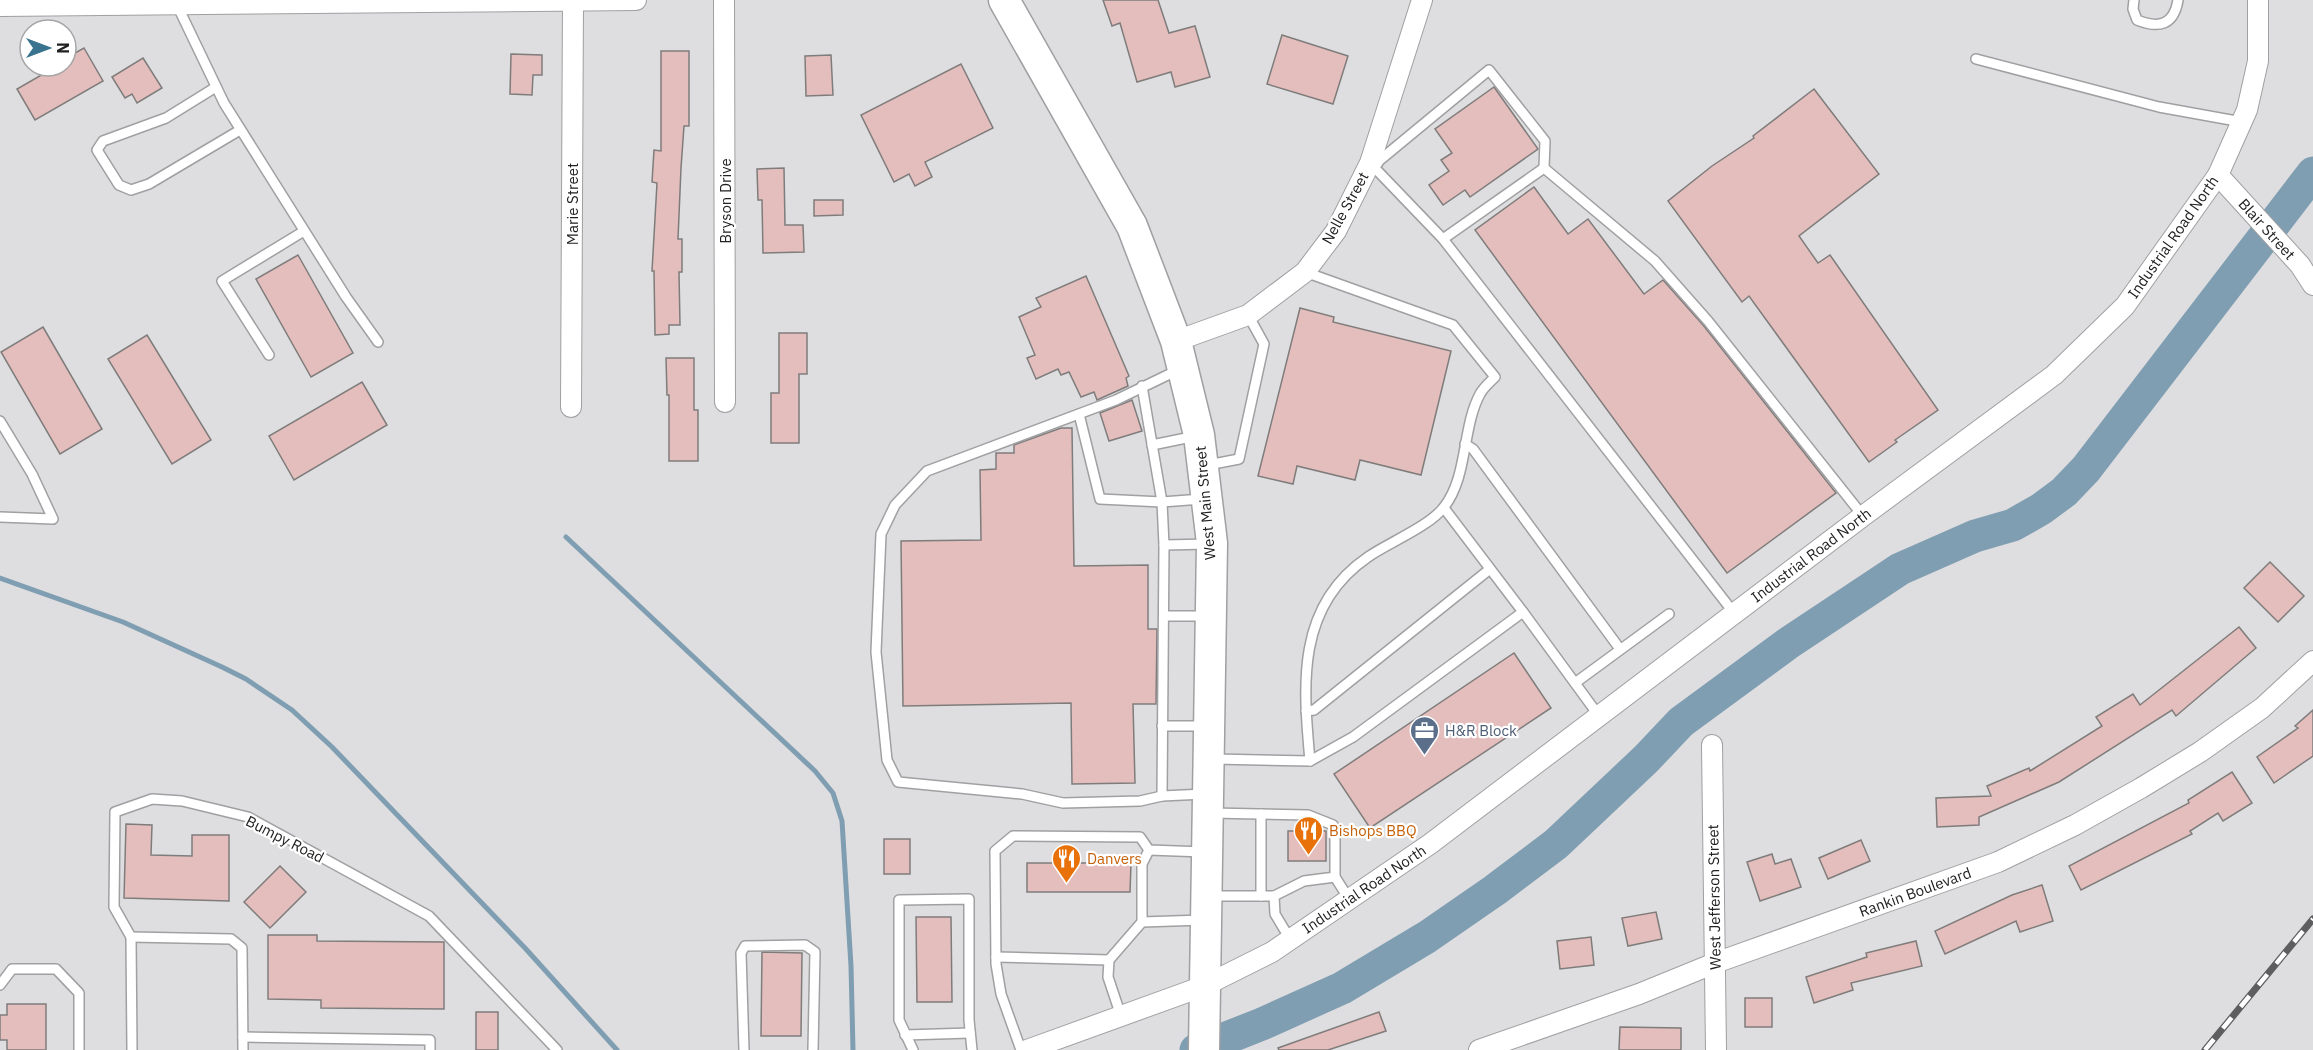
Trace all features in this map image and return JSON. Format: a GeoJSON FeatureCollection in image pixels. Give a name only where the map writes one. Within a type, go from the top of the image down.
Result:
{"type":"FeatureCollection","features":[{"type":"Feature","properties":{"kind":"main road","name":"West Main Street"},"geometry":{"type":"LineString","coordinates":[[1004,0],[1132,226],[1180,354],[1198,435],[1212,543],[1204,1050]]}},
{"type":"Feature","properties":{"kind":"street"},"geometry":{"type":"LineString","coordinates":[[0,6],[66,3],[177,5],[636,0]]}},
{"type":"Feature","properties":{"kind":"street","name":"Bryson Drive"},"geometry":{"type":"LineString","coordinates":[[724,0],[725,402]]}},
{"type":"Feature","properties":{"kind":"street","name":"Nelle Street"},"geometry":{"type":"LineString","coordinates":[[1180,354],[1248,315],[1305,272],[1336,231],[1372,165],[1422,0]]}},
{"type":"Feature","properties":{"kind":"street","name":"Industrial Road North"},"geometry":{"type":"LineString","coordinates":[[1027,1050],[1204,986],[1272,952],[1430,844],[1863,516],[2054,375],[2125,306],[2218,175],[2247,110],[2258,61],[2258,0]]}},
{"type":"Feature","properties":{"kind":"street","name":"Marie Street"},"geometry":{"type":"LineString","coordinates":[[571,407],[573,1]]}},
{"type":"Feature","properties":{"kind":"street","name":"Blair Street"},"geometry":{"type":"LineString","coordinates":[[2218,175],[2300,266],[2313,285]]}},
{"type":"Feature","properties":{"kind":"street","name":"Rankin Boulevard"},"geometry":{"type":"LineString","coordinates":[[1479,1050],[1639,994],[1716,963],[1811,931],[1998,862],[2075,825],[2141,788],[2233,730],[2262,708],[2313,661]]}},
{"type":"Feature","properties":{"kind":"street","name":"West Jefferson Street"},"geometry":{"type":"LineString","coordinates":[[1712,745],[1716,1050]]}},
{"type":"Feature","properties":{"kind":"lane"},"geometry":{"type":"LineString","coordinates":[[2134,0],[2133,9],[2137,20],[2148,24],[2163,24],[2171,19],[2178,0]]}},
{"type":"Feature","properties":{"kind":"lane"},"geometry":{"type":"LineString","coordinates":[[177,5],[216,87],[240,130],[346,297],[378,342]]}},
{"type":"Feature","properties":{"kind":"lane"},"geometry":{"type":"LineString","coordinates":[[1976,59],[2159,107],[2242,122]]}},
{"type":"Feature","properties":{"kind":"lane"},"geometry":{"type":"LineString","coordinates":[[1544,168],[1545,141],[1489,70],[1372,165],[1443,239],[1734,613]]}},
{"type":"Feature","properties":{"kind":"lane"},"geometry":{"type":"LineString","coordinates":[[216,87],[166,118],[103,141],[96,150],[119,185],[131,190],[149,184],[240,130]]}},
{"type":"Feature","properties":{"kind":"lane"},"geometry":{"type":"LineString","coordinates":[[1443,239],[1544,168]]}},
{"type":"Feature","properties":{"kind":"lane"},"geometry":{"type":"LineString","coordinates":[[1544,168],[1655,261],[1708,321],[1863,516]]}},
{"type":"Feature","properties":{"kind":"lane"},"geometry":{"type":"LineString","coordinates":[[269,355],[222,281],[304,231]]}},
{"type":"Feature","properties":{"kind":"lane"},"geometry":{"type":"LineString","coordinates":[[1305,272],[1453,326],[1495,377],[1480,394],[1455,487],[1444,508],[1416,530],[1367,558],[1341,580],[1325,600],[1316,620],[1306,681],[1310,761]]}},
{"type":"Feature","properties":{"kind":"lane"},"geometry":{"type":"LineString","coordinates":[[1203,466],[1239,459],[1264,344],[1248,315]]}},
{"type":"Feature","properties":{"kind":"lane"},"geometry":{"type":"LineString","coordinates":[[1180,354],[1142,386],[1116,400],[927,471],[895,505],[881,534],[876,652],[887,760],[898,782],[1022,794],[1063,803],[1140,801],[1162,796],[1262,814],[1308,815],[1333,825],[1335,830],[1335,877],[1349,899]]}},
{"type":"Feature","properties":{"kind":"lane"},"geometry":{"type":"LineString","coordinates":[[1142,386],[1162,502],[1165,616],[1162,796]]}},
{"type":"Feature","properties":{"kind":"lane"},"geometry":{"type":"LineString","coordinates":[[1079,414],[1100,499],[1162,502],[1207,498]]}},
{"type":"Feature","properties":{"kind":"lane"},"geometry":{"type":"LineString","coordinates":[[0,421],[32,474],[53,519],[0,517]]}},
{"type":"Feature","properties":{"kind":"lane"},"geometry":{"type":"LineString","coordinates":[[1152,445],[1198,435]]}},
{"type":"Feature","properties":{"kind":"lane"},"geometry":{"type":"LineString","coordinates":[[1465,444],[1473,449],[1620,649]]}},
{"type":"Feature","properties":{"kind":"lane"},"geometry":{"type":"LineString","coordinates":[[1444,508],[1599,716]]}},
{"type":"Feature","properties":{"kind":"lane"},"geometry":{"type":"LineString","coordinates":[[1164,545],[1212,543]]}},
{"type":"Feature","properties":{"kind":"lane"},"geometry":{"type":"LineString","coordinates":[[1306,711],[1314,710],[1490,569]]}},
{"type":"Feature","properties":{"kind":"lane"},"geometry":{"type":"LineString","coordinates":[[1208,759],[1310,761],[1353,737],[1523,612]]}},
{"type":"Feature","properties":{"kind":"lane"},"geometry":{"type":"LineString","coordinates":[[1575,683],[1669,614]]}},
{"type":"Feature","properties":{"kind":"lane"},"geometry":{"type":"LineString","coordinates":[[1165,616],[1210,616]]}},
{"type":"Feature","properties":{"kind":"lane"},"geometry":{"type":"LineString","coordinates":[[1162,726],[1209,726]]}},
{"type":"Feature","properties":{"kind":"lane","name":"Bumpy Road"},"geometry":{"type":"LineString","coordinates":[[132,1050],[131,937],[114,907],[115,812],[152,799],[182,801],[248,818],[429,916],[557,1050]]}},
{"type":"Feature","properties":{"kind":"lane"},"geometry":{"type":"LineString","coordinates":[[1261,896],[1262,814]]}},
{"type":"Feature","properties":{"kind":"lane"},"geometry":{"type":"LineString","coordinates":[[1021,1050],[1001,994],[996,957],[995,851],[1013,836],[1140,837],[1149,850]]}},
{"type":"Feature","properties":{"kind":"lane"},"geometry":{"type":"LineString","coordinates":[[1149,850],[1207,852]]}},
{"type":"Feature","properties":{"kind":"lane"},"geometry":{"type":"LineString","coordinates":[[1142,922],[1142,864],[1149,850]]}},
{"type":"Feature","properties":{"kind":"lane"},"geometry":{"type":"LineString","coordinates":[[1122,1016],[1108,977],[1110,960],[1142,922],[1261,896],[1274,896],[1304,881],[1335,877]]}},
{"type":"Feature","properties":{"kind":"lane"},"geometry":{"type":"LineString","coordinates":[[1274,896],[1275,914],[1290,939]]}},
{"type":"Feature","properties":{"kind":"lane"},"geometry":{"type":"LineString","coordinates":[[913,1050],[898,1020],[899,900],[969,899],[972,1050]]}},
{"type":"Feature","properties":{"kind":"lane"},"geometry":{"type":"LineString","coordinates":[[131,937],[231,939],[242,948],[243,1050]]}},
{"type":"Feature","properties":{"kind":"lane"},"geometry":{"type":"LineString","coordinates":[[744,1050],[741,953],[745,946],[805,945],[815,952],[813,1050]]}},
{"type":"Feature","properties":{"kind":"lane"},"geometry":{"type":"LineString","coordinates":[[996,957],[1110,960]]}},
{"type":"Feature","properties":{"kind":"lane"},"geometry":{"type":"LineString","coordinates":[[0,985],[12,969],[56,969],[79,993],[79,1050]]}},
{"type":"Feature","properties":{"kind":"lane"},"geometry":{"type":"LineString","coordinates":[[905,1035],[970,1033]]}},
{"type":"Feature","properties":{"kind":"lane"},"geometry":{"type":"LineString","coordinates":[[243,1037],[430,1040],[430,1050]]}},
{"type":"Feature","properties":{"kind":"lane"},"geometry":{"type":"LineString","coordinates":[[345,1039],[345,1050]]}},
{"type":"Feature","properties":{"kind":"building"},"geometry":{"type":"Polygon","coordinates":[[[1103,0],[1158,0],[1169,33],[1195,26],[1210,77],[1175,87],[1171,72],[1137,82],[1120,23],[1112,26],[1103,0]]]}},
{"type":"Feature","properties":{"kind":"building"},"geometry":{"type":"Polygon","coordinates":[[[1282,35],[1348,56],[1333,104],[1267,84],[1282,35]]]}},
{"type":"Feature","properties":{"kind":"building"},"geometry":{"type":"Polygon","coordinates":[[[84,48],[103,81],[35,120],[17,89],[36,78],[78,78],[78,51],[84,48]]]}},
{"type":"Feature","properties":{"kind":"building"},"geometry":{"type":"Polygon","coordinates":[[[661,51],[689,51],[689,126],[684,126],[681,168],[678,239],[682,239],[682,272],[679,272],[680,325],[669,325],[669,334],[655,335],[654,271],[652,271],[657,183],[652,182],[654,150],[661,151],[661,51]]]}},
{"type":"Feature","properties":{"kind":"building"},"geometry":{"type":"Polygon","coordinates":[[[511,54],[542,55],[542,75],[533,75],[532,95],[510,94],[511,54]]]}},
{"type":"Feature","properties":{"kind":"building"},"geometry":{"type":"Polygon","coordinates":[[[831,55],[833,95],[806,96],[805,56],[831,55]]]}},
{"type":"Feature","properties":{"kind":"building"},"geometry":{"type":"Polygon","coordinates":[[[143,58],[162,88],[137,103],[132,94],[125,98],[112,77],[143,58]]]}},
{"type":"Feature","properties":{"kind":"building"},"geometry":{"type":"Polygon","coordinates":[[[961,64],[993,128],[925,162],[932,177],[915,186],[909,174],[894,182],[861,115],[961,64]]]}},
{"type":"Feature","properties":{"kind":"building"},"geometry":{"type":"Polygon","coordinates":[[[1494,87],[1538,149],[1470,197],[1465,190],[1443,205],[1429,185],[1449,171],[1441,160],[1452,153],[1435,129],[1494,87]]]}},
{"type":"Feature","properties":{"kind":"building"},"geometry":{"type":"Polygon","coordinates":[[[1814,89],[1879,174],[1799,236],[1818,263],[1830,255],[1938,410],[1895,440],[1897,442],[1869,462],[1749,296],[1742,302],[1668,201],[1712,166],[1754,138],[1753,136],[1814,89]]]}},
{"type":"Feature","properties":{"kind":"building"},"geometry":{"type":"Polygon","coordinates":[[[784,168],[785,225],[803,225],[804,252],[763,253],[762,200],[758,200],[757,169],[784,168]]]}},
{"type":"Feature","properties":{"kind":"building"},"geometry":{"type":"Polygon","coordinates":[[[1534,187],[1568,234],[1588,219],[1644,294],[1663,280],[1703,325],[1836,493],[1727,573],[1475,230],[1534,187]]]}},
{"type":"Feature","properties":{"kind":"building"},"geometry":{"type":"Polygon","coordinates":[[[814,200],[843,200],[843,215],[814,216],[814,200]]]}},
{"type":"Feature","properties":{"kind":"building"},"geometry":{"type":"Polygon","coordinates":[[[298,255],[353,353],[311,377],[256,279],[298,255]]]}},
{"type":"Feature","properties":{"kind":"building"},"geometry":{"type":"Polygon","coordinates":[[[1086,276],[1129,376],[1126,378],[1128,386],[1097,400],[1094,392],[1081,397],[1069,372],[1061,375],[1058,369],[1036,379],[1027,358],[1035,355],[1019,317],[1041,307],[1036,298],[1086,276]]]}},
{"type":"Feature","properties":{"kind":"building"},"geometry":{"type":"Polygon","coordinates":[[[1300,308],[1334,317],[1333,322],[1451,351],[1421,475],[1360,460],[1355,480],[1297,466],[1293,484],[1258,476],[1300,308]]]}},
{"type":"Feature","properties":{"kind":"building"},"geometry":{"type":"Polygon","coordinates":[[[43,327],[102,429],[60,454],[1,352],[43,327]]]}},
{"type":"Feature","properties":{"kind":"building"},"geometry":{"type":"Polygon","coordinates":[[[779,333],[807,333],[807,374],[799,374],[799,443],[771,443],[771,393],[779,393],[779,333]]]}},
{"type":"Feature","properties":{"kind":"building"},"geometry":{"type":"Polygon","coordinates":[[[147,335],[211,440],[172,464],[108,359],[147,335]]]}},
{"type":"Feature","properties":{"kind":"building"},"geometry":{"type":"Polygon","coordinates":[[[666,358],[694,358],[694,410],[698,410],[698,461],[669,461],[669,395],[667,395],[666,358]]]}},
{"type":"Feature","properties":{"kind":"building"},"geometry":{"type":"Polygon","coordinates":[[[362,382],[387,425],[294,480],[269,436],[362,382]]]}},
{"type":"Feature","properties":{"kind":"building"},"geometry":{"type":"Polygon","coordinates":[[[1132,400],[1142,431],[1109,441],[1100,413],[1132,400]]]}},
{"type":"Feature","properties":{"kind":"building"},"geometry":{"type":"Polygon","coordinates":[[[1061,428],[1072,428],[1074,566],[1148,565],[1148,629],[1157,629],[1156,704],[1133,704],[1135,783],[1072,784],[1071,703],[903,706],[901,541],[981,540],[980,470],[996,469],[996,453],[1014,453],[1014,445],[1061,428]]]}},
{"type":"Feature","properties":{"kind":"building"},"geometry":{"type":"Polygon","coordinates":[[[2270,562],[2304,596],[2278,622],[2244,588],[2270,562]]]}},
{"type":"Feature","properties":{"kind":"building"},"geometry":{"type":"Polygon","coordinates":[[[2239,627],[2256,648],[2176,716],[2172,710],[2059,782],[1979,817],[1979,825],[1937,827],[1936,798],[1991,796],[1987,786],[2029,768],[2030,771],[2102,726],[2096,717],[2133,694],[2140,705],[2239,627]]]}},
{"type":"Feature","properties":{"kind":"building"},"geometry":{"type":"Polygon","coordinates":[[[1514,653],[1551,708],[1370,828],[1334,774],[1514,653]]]}},
{"type":"Feature","properties":{"kind":"building"},"geometry":{"type":"Polygon","coordinates":[[[2313,710],[2313,756],[2274,783],[2257,757],[2298,728],[2295,726],[2313,710]]]}},
{"type":"Feature","properties":{"kind":"building"},"geometry":{"type":"Polygon","coordinates":[[[2232,772],[2252,803],[2223,821],[2218,813],[2190,831],[2192,834],[2081,890],[2069,866],[2189,803],[2188,800],[2232,772]]]}},
{"type":"Feature","properties":{"kind":"building"},"geometry":{"type":"Polygon","coordinates":[[[126,824],[152,825],[151,855],[192,856],[192,835],[229,835],[229,901],[124,898],[126,824]]]}},
{"type":"Feature","properties":{"kind":"building"},"geometry":{"type":"Polygon","coordinates":[[[1288,831],[1326,831],[1326,861],[1288,861],[1288,831]]]}},
{"type":"Feature","properties":{"kind":"building"},"geometry":{"type":"Polygon","coordinates":[[[884,839],[910,839],[910,874],[884,874],[884,839]]]}},
{"type":"Feature","properties":{"kind":"building"},"geometry":{"type":"Polygon","coordinates":[[[1861,840],[1870,861],[1828,879],[1819,858],[1861,840]]]}},
{"type":"Feature","properties":{"kind":"building"},"geometry":{"type":"Polygon","coordinates":[[[1772,854],[1775,864],[1791,859],[1801,887],[1760,901],[1747,862],[1772,854]]]}},
{"type":"Feature","properties":{"kind":"building"},"geometry":{"type":"Polygon","coordinates":[[[1027,863],[1131,863],[1130,892],[1027,892],[1027,863]]]}},
{"type":"Feature","properties":{"kind":"building"},"geometry":{"type":"Polygon","coordinates":[[[280,866],[306,892],[270,928],[244,902],[280,866]]]}},
{"type":"Feature","properties":{"kind":"building"},"geometry":{"type":"Polygon","coordinates":[[[2042,885],[2053,921],[2020,932],[2016,921],[1945,954],[1935,931],[2012,895],[2042,885]]]}},
{"type":"Feature","properties":{"kind":"building"},"geometry":{"type":"Polygon","coordinates":[[[1656,912],[1662,939],[1628,946],[1622,918],[1656,912]]]}},
{"type":"Feature","properties":{"kind":"building"},"geometry":{"type":"Polygon","coordinates":[[[916,917],[951,917],[952,1002],[917,1002],[916,917]]]}},
{"type":"Feature","properties":{"kind":"building"},"geometry":{"type":"Polygon","coordinates":[[[268,935],[317,935],[317,941],[444,942],[444,1009],[321,1008],[321,1000],[268,999],[268,935]]]}},
{"type":"Feature","properties":{"kind":"building"},"geometry":{"type":"Polygon","coordinates":[[[1591,937],[1594,965],[1560,969],[1557,941],[1591,937]]]}},
{"type":"Feature","properties":{"kind":"building"},"geometry":{"type":"Polygon","coordinates":[[[1916,941],[1922,966],[1851,983],[1853,990],[1814,1003],[1806,977],[1867,957],[1866,953],[1916,941]]]}},
{"type":"Feature","properties":{"kind":"building"},"geometry":{"type":"Polygon","coordinates":[[[762,952],[802,953],[801,1036],[761,1036],[762,952]]]}},
{"type":"Feature","properties":{"kind":"building"},"geometry":{"type":"Polygon","coordinates":[[[1745,998],[1772,998],[1772,1027],[1745,1027],[1745,998]]]}},
{"type":"Feature","properties":{"kind":"building"},"geometry":{"type":"Polygon","coordinates":[[[7,1004],[46,1004],[46,1050],[7,1050],[7,1040],[0,1040],[0,1015],[7,1015],[7,1004]]]}},
{"type":"Feature","properties":{"kind":"building"},"geometry":{"type":"Polygon","coordinates":[[[476,1012],[498,1012],[498,1050],[476,1050],[476,1012]]]}},
{"type":"Feature","properties":{"kind":"building"},"geometry":{"type":"Polygon","coordinates":[[[1379,1012],[1386,1031],[1328,1050],[1279,1050],[1278,1048],[1379,1012]]]}},
{"type":"Feature","properties":{"kind":"building"},"geometry":{"type":"Polygon","coordinates":[[[1620,1027],[1681,1028],[1681,1050],[1619,1050],[1620,1027]]]}},
{"type":"Feature","properties":{"kind":"waterway"},"geometry":{"type":"LineString","coordinates":[[1196,1050],[1262,1024],[1342,988],[1427,937],[1556,844],[1646,759],[1681,722],[1790,642],[1900,569],[1975,536],[2013,525],[2064,492],[2086,469],[2313,173]]}},
{"type":"Feature","properties":{"kind":"waterway"},"geometry":{"type":"LineString","coordinates":[[566,537],[815,771],[833,793],[842,821],[851,966],[853,1050]]}},
{"type":"Feature","properties":{"kind":"waterway"},"geometry":{"type":"LineString","coordinates":[[0,578],[123,622],[246,679],[292,710],[332,747],[525,948],[617,1050]]}},
{"type":"Feature","properties":{"kind":"railway"},"geometry":{"type":"LineString","coordinates":[[2205,1050],[2313,919]]}},
{"type":"Feature","properties":{"kind":"place","name":"H&R Block"},"geometry":{"type":"Point","coordinates":[1424,756]}},
{"type":"Feature","properties":{"kind":"place","name":"Bishops BBQ"},"geometry":{"type":"Point","coordinates":[1308,856]}},
{"type":"Feature","properties":{"kind":"place","name":"Danvers"},"geometry":{"type":"Point","coordinates":[1066,884]}}]}
